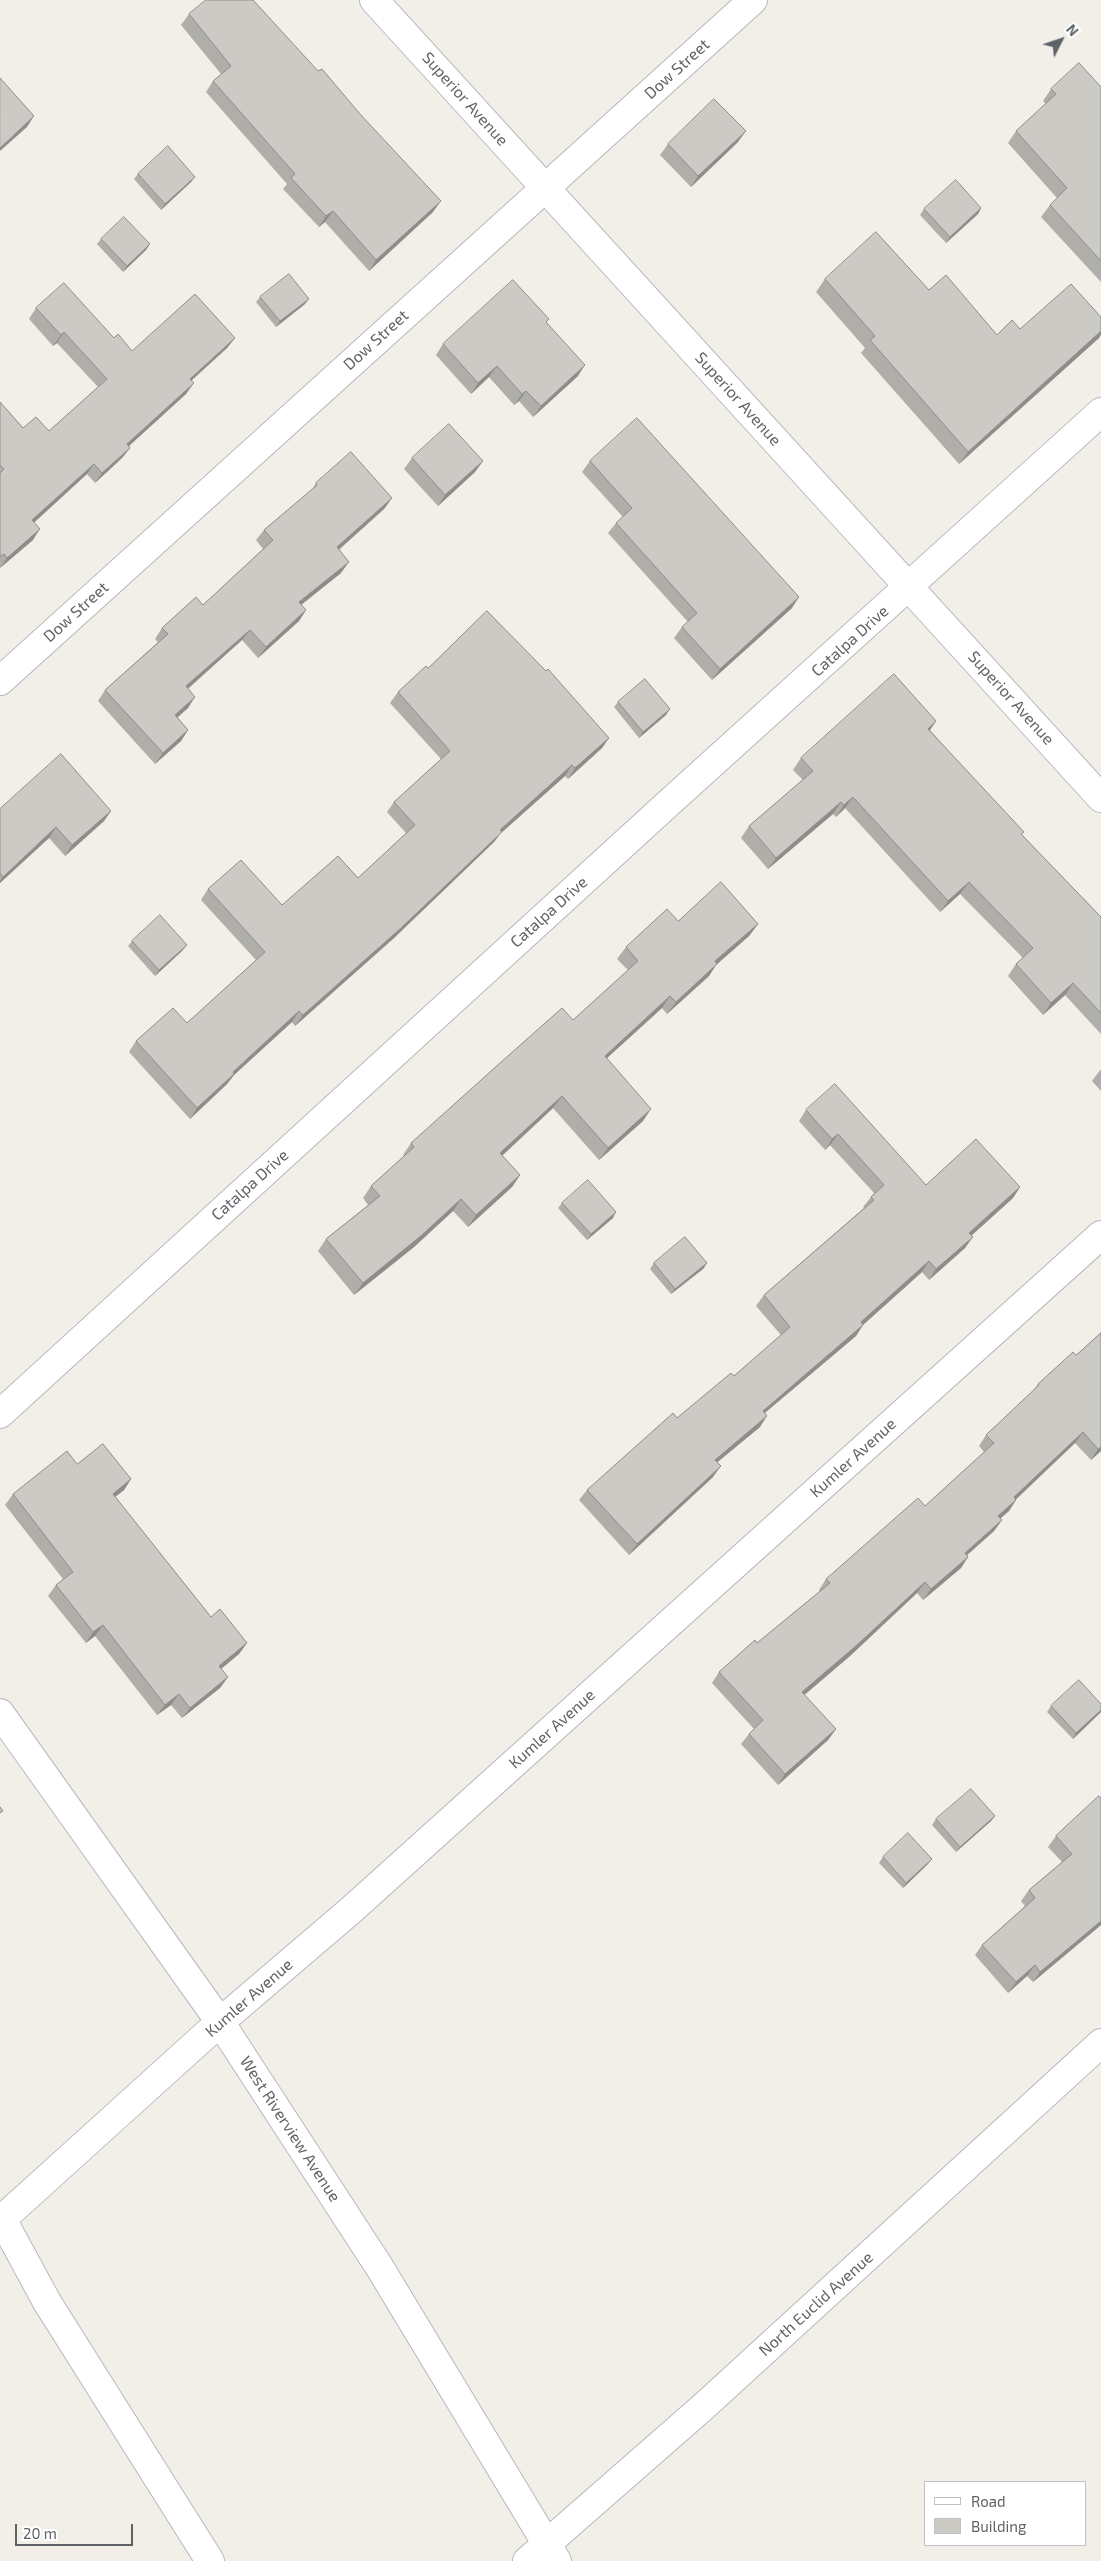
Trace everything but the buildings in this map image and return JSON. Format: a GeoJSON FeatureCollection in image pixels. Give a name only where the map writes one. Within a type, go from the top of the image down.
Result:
{"type":"FeatureCollection","features":[{"type":"Feature","properties":{"kind":"street","name":"Superior Avenue"},"geometry":{"type":"LineString","coordinates":[[374,0],[1101,798]]}},
{"type":"Feature","properties":{"kind":"street","name":"Dow Street"},"geometry":{"type":"LineString","coordinates":[[0,680],[310,399],[546,189],[752,0]]}},
{"type":"Feature","properties":{"kind":"street","name":"Catalpa Drive"},"geometry":{"type":"LineString","coordinates":[[0,1414],[657,814],[910,587],[1101,412]]}},
{"type":"Feature","properties":{"kind":"street","name":"Kumler Avenue"},"geometry":{"type":"LineString","coordinates":[[1,2220],[220,2022],[350,1911],[1101,1235]]}},
{"type":"Feature","properties":{"kind":"street","name":"West Riverview Avenue"},"geometry":{"type":"LineString","coordinates":[[0,1713],[220,2022],[380,2268],[543,2555]]}},
{"type":"Feature","properties":{"kind":"street","name":"North Euclid Avenue"},"geometry":{"type":"LineString","coordinates":[[543,2555],[1101,2043]]}},
{"type":"Feature","properties":{"kind":"street"},"geometry":{"type":"LineString","coordinates":[[1,2220],[47,2302],[210,2561]]}}]}
